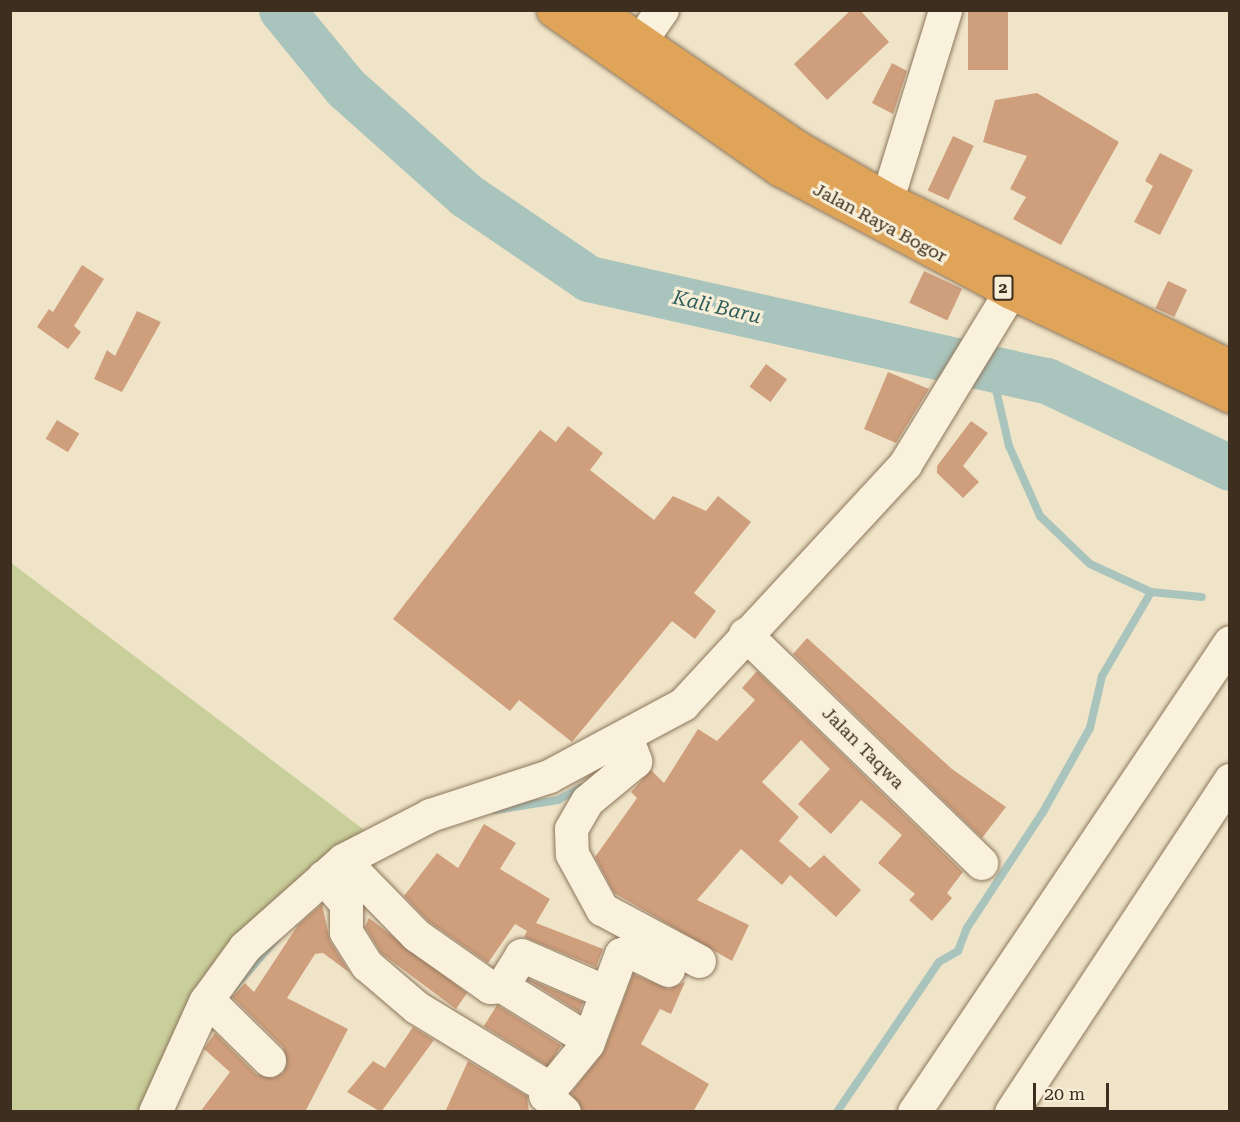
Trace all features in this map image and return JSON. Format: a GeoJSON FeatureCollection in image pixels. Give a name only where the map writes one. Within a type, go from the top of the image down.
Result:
{"type":"FeatureCollection","features":[{"type":"Feature","properties":{"kind":"highway","name":"Jalan Raya Bogor"},"geometry":{"type":"LineString","coordinates":[[553,10],[782,170],[1010,292],[1230,396]]}},
{"type":"Feature","properties":{"kind":"highway","name":"Jalan Raya Bogor"},"geometry":{"type":"LineString","coordinates":[[596,10],[797,147],[887,199],[1230,366]]}},
{"type":"Feature","properties":{"kind":"street"},"geometry":{"type":"LineString","coordinates":[[640,41],[662,10]]}},
{"type":"Feature","properties":{"kind":"street"},"geometry":{"type":"LineString","coordinates":[[887,199],[945,10]]}},
{"type":"Feature","properties":{"kind":"street"},"geometry":{"type":"LineString","coordinates":[[338,874],[346,903],[348,938],[367,965],[416,1007],[556,1100],[588,1040],[606,992],[626,951],[692,969],[602,909],[572,854],[571,829],[587,801],[630,746],[755,642],[905,464],[956,386],[1010,292]]}},
{"type":"Feature","properties":{"kind":"street","name":"Jalan Taqwa"},"geometry":{"type":"LineString","coordinates":[[755,642],[981,863]]}},
{"type":"Feature","properties":{"kind":"street"},"geometry":{"type":"LineString","coordinates":[[914,1112],[1230,642]]}},
{"type":"Feature","properties":{"kind":"street"},"geometry":{"type":"LineString","coordinates":[[155,1112],[245,946],[338,874],[430,815],[549,776],[630,746]]}},
{"type":"Feature","properties":{"kind":"street"},"geometry":{"type":"LineString","coordinates":[[1011,1112],[1230,780]]}},
{"type":"Feature","properties":{"kind":"street"},"geometry":{"type":"LineString","coordinates":[[338,874],[448,960],[490,987],[502,986],[588,1040]]}},
{"type":"Feature","properties":{"kind":"street"},"geometry":{"type":"LineString","coordinates":[[502,986],[521,955],[530,956],[606,992]]}},
{"type":"Feature","properties":{"kind":"street"},"geometry":{"type":"LineString","coordinates":[[212,1004],[268,1060]]}},
{"type":"Feature","properties":{"kind":"green space"},"geometry":{"type":"Polygon","coordinates":[[[10,562],[367,832],[316,866],[147,1111],[11,1111],[10,562]]]}},
{"type":"Feature","properties":{"kind":"building"},"geometry":{"type":"Polygon","coordinates":[[[851,10],[860,10],[889,42],[827,100],[794,64],[851,10]]]}},
{"type":"Feature","properties":{"kind":"building"},"geometry":{"type":"Polygon","coordinates":[[[968,10],[1008,10],[1008,70],[968,70],[968,10]]]}},
{"type":"Feature","properties":{"kind":"building"},"geometry":{"type":"Polygon","coordinates":[[[892,63],[907,71],[893,114],[872,103],[892,63]]]}},
{"type":"Feature","properties":{"kind":"building"},"geometry":{"type":"Polygon","coordinates":[[[1037,93],[1119,142],[1061,245],[1013,219],[1026,197],[1010,189],[1027,156],[983,142],[995,100],[1037,93]]]}},
{"type":"Feature","properties":{"kind":"building"},"geometry":{"type":"Polygon","coordinates":[[[953,136],[974,146],[948,200],[928,190],[953,136]]]}},
{"type":"Feature","properties":{"kind":"building"},"geometry":{"type":"Polygon","coordinates":[[[1160,153],[1193,170],[1160,235],[1134,222],[1153,186],[1145,181],[1160,153]]]}},
{"type":"Feature","properties":{"kind":"building"},"geometry":{"type":"Polygon","coordinates":[[[82,265],[104,279],[74,326],[81,332],[68,349],[37,327],[49,309],[53,312],[82,265]]]}},
{"type":"Feature","properties":{"kind":"building"},"geometry":{"type":"Polygon","coordinates":[[[924,271],[962,289],[947,320],[909,303],[924,271]]]}},
{"type":"Feature","properties":{"kind":"building"},"geometry":{"type":"Polygon","coordinates":[[[1168,281],[1187,290],[1174,317],[1155,308],[1168,281]]]}},
{"type":"Feature","properties":{"kind":"building"},"geometry":{"type":"Polygon","coordinates":[[[137,311],[161,322],[122,392],[94,379],[107,350],[115,356],[137,311]]]}},
{"type":"Feature","properties":{"kind":"building"},"geometry":{"type":"Polygon","coordinates":[[[766,364],[787,379],[771,402],[750,387],[766,364]]]}},
{"type":"Feature","properties":{"kind":"building"},"geometry":{"type":"Polygon","coordinates":[[[888,372],[929,389],[896,443],[864,429],[888,372]]]}},
{"type":"Feature","properties":{"kind":"building"},"geometry":{"type":"Polygon","coordinates":[[[57,420],[79,433],[68,452],[46,439],[57,420]]]}},
{"type":"Feature","properties":{"kind":"building"},"geometry":{"type":"Polygon","coordinates":[[[971,421],[988,433],[963,466],[979,482],[963,498],[937,473],[937,466],[971,421]]]}},
{"type":"Feature","properties":{"kind":"building"},"geometry":{"type":"Polygon","coordinates":[[[568,426],[603,453],[590,470],[654,520],[673,496],[706,511],[718,496],[751,522],[694,593],[716,611],[695,639],[672,621],[572,742],[519,700],[510,711],[393,619],[540,430],[556,442],[568,426]]]}},
{"type":"Feature","properties":{"kind":"building"},"geometry":{"type":"Polygon","coordinates":[[[807,638],[952,769],[1006,807],[982,838],[793,654],[807,638]]]}},
{"type":"Feature","properties":{"kind":"building"},"geometry":{"type":"Polygon","coordinates":[[[757,671],[963,872],[947,893],[952,898],[932,921],[909,900],[915,894],[878,863],[902,835],[861,800],[831,834],[798,804],[830,769],[801,740],[762,782],[799,817],[779,841],[810,868],[824,855],[861,890],[836,917],[790,875],[782,885],[741,849],[697,900],[749,925],[732,961],[614,893],[595,857],[637,798],[631,792],[651,770],[664,783],[698,729],[717,741],[755,700],[742,688],[757,671]]]}},
{"type":"Feature","properties":{"kind":"building"},"geometry":{"type":"Polygon","coordinates":[[[484,824],[516,843],[500,869],[550,899],[536,923],[603,949],[596,967],[524,937],[527,931],[515,924],[488,963],[428,921],[404,896],[437,853],[458,868],[484,824]]]}},
{"type":"Feature","properties":{"kind":"building"},"geometry":{"type":"Polygon","coordinates":[[[322,904],[330,941],[350,973],[323,953],[315,954],[287,998],[348,1029],[305,1112],[200,1112],[230,1072],[204,1049],[215,1033],[256,1074],[273,1078],[283,1073],[287,1064],[283,1047],[232,997],[245,983],[254,992],[298,925],[322,904]]]}},
{"type":"Feature","properties":{"kind":"building"},"geometry":{"type":"Polygon","coordinates":[[[369,918],[467,993],[456,1009],[381,953],[365,927],[369,918]]]}},
{"type":"Feature","properties":{"kind":"building"},"geometry":{"type":"Polygon","coordinates":[[[633,974],[669,989],[685,982],[671,1014],[660,1009],[641,1044],[709,1084],[693,1112],[582,1112],[571,1093],[604,1051],[633,974]]]}},
{"type":"Feature","properties":{"kind":"building"},"geometry":{"type":"Polygon","coordinates":[[[528,980],[583,1002],[579,1012],[528,980]]]}},
{"type":"Feature","properties":{"kind":"building"},"geometry":{"type":"Polygon","coordinates":[[[497,1005],[561,1045],[548,1066],[484,1026],[497,1005]]]}},
{"type":"Feature","properties":{"kind":"building"},"geometry":{"type":"Polygon","coordinates":[[[413,1027],[434,1040],[381,1112],[347,1092],[373,1061],[385,1068],[413,1027]]]}},
{"type":"Feature","properties":{"kind":"building"},"geometry":{"type":"Polygon","coordinates":[[[468,1061],[527,1096],[529,1112],[445,1112],[468,1061]]]}},
{"type":"Feature","properties":{"kind":"waterway","name":"Kali Baru"},"geometry":{"type":"LineString","coordinates":[[282,10],[346,88],[467,196],[589,279],[1047,381],[1230,468]]}},
{"type":"Feature","properties":{"kind":"waterway"},"geometry":{"type":"LineString","coordinates":[[998,369],[995,385],[1009,446],[1040,516],[1090,564],[1151,592],[1202,597]]}},
{"type":"Feature","properties":{"kind":"waterway"},"geometry":{"type":"LineString","coordinates":[[837,1112],[939,962],[958,951],[967,928],[1043,812],[1090,728],[1102,676],[1151,592]]}},
{"type":"Feature","properties":{"kind":"waterway"},"geometry":{"type":"LineString","coordinates":[[496,810],[558,800],[581,787]]}},
{"type":"Feature","properties":{"kind":"waterway"},"geometry":{"type":"LineString","coordinates":[[233,989],[276,939]]}}]}
